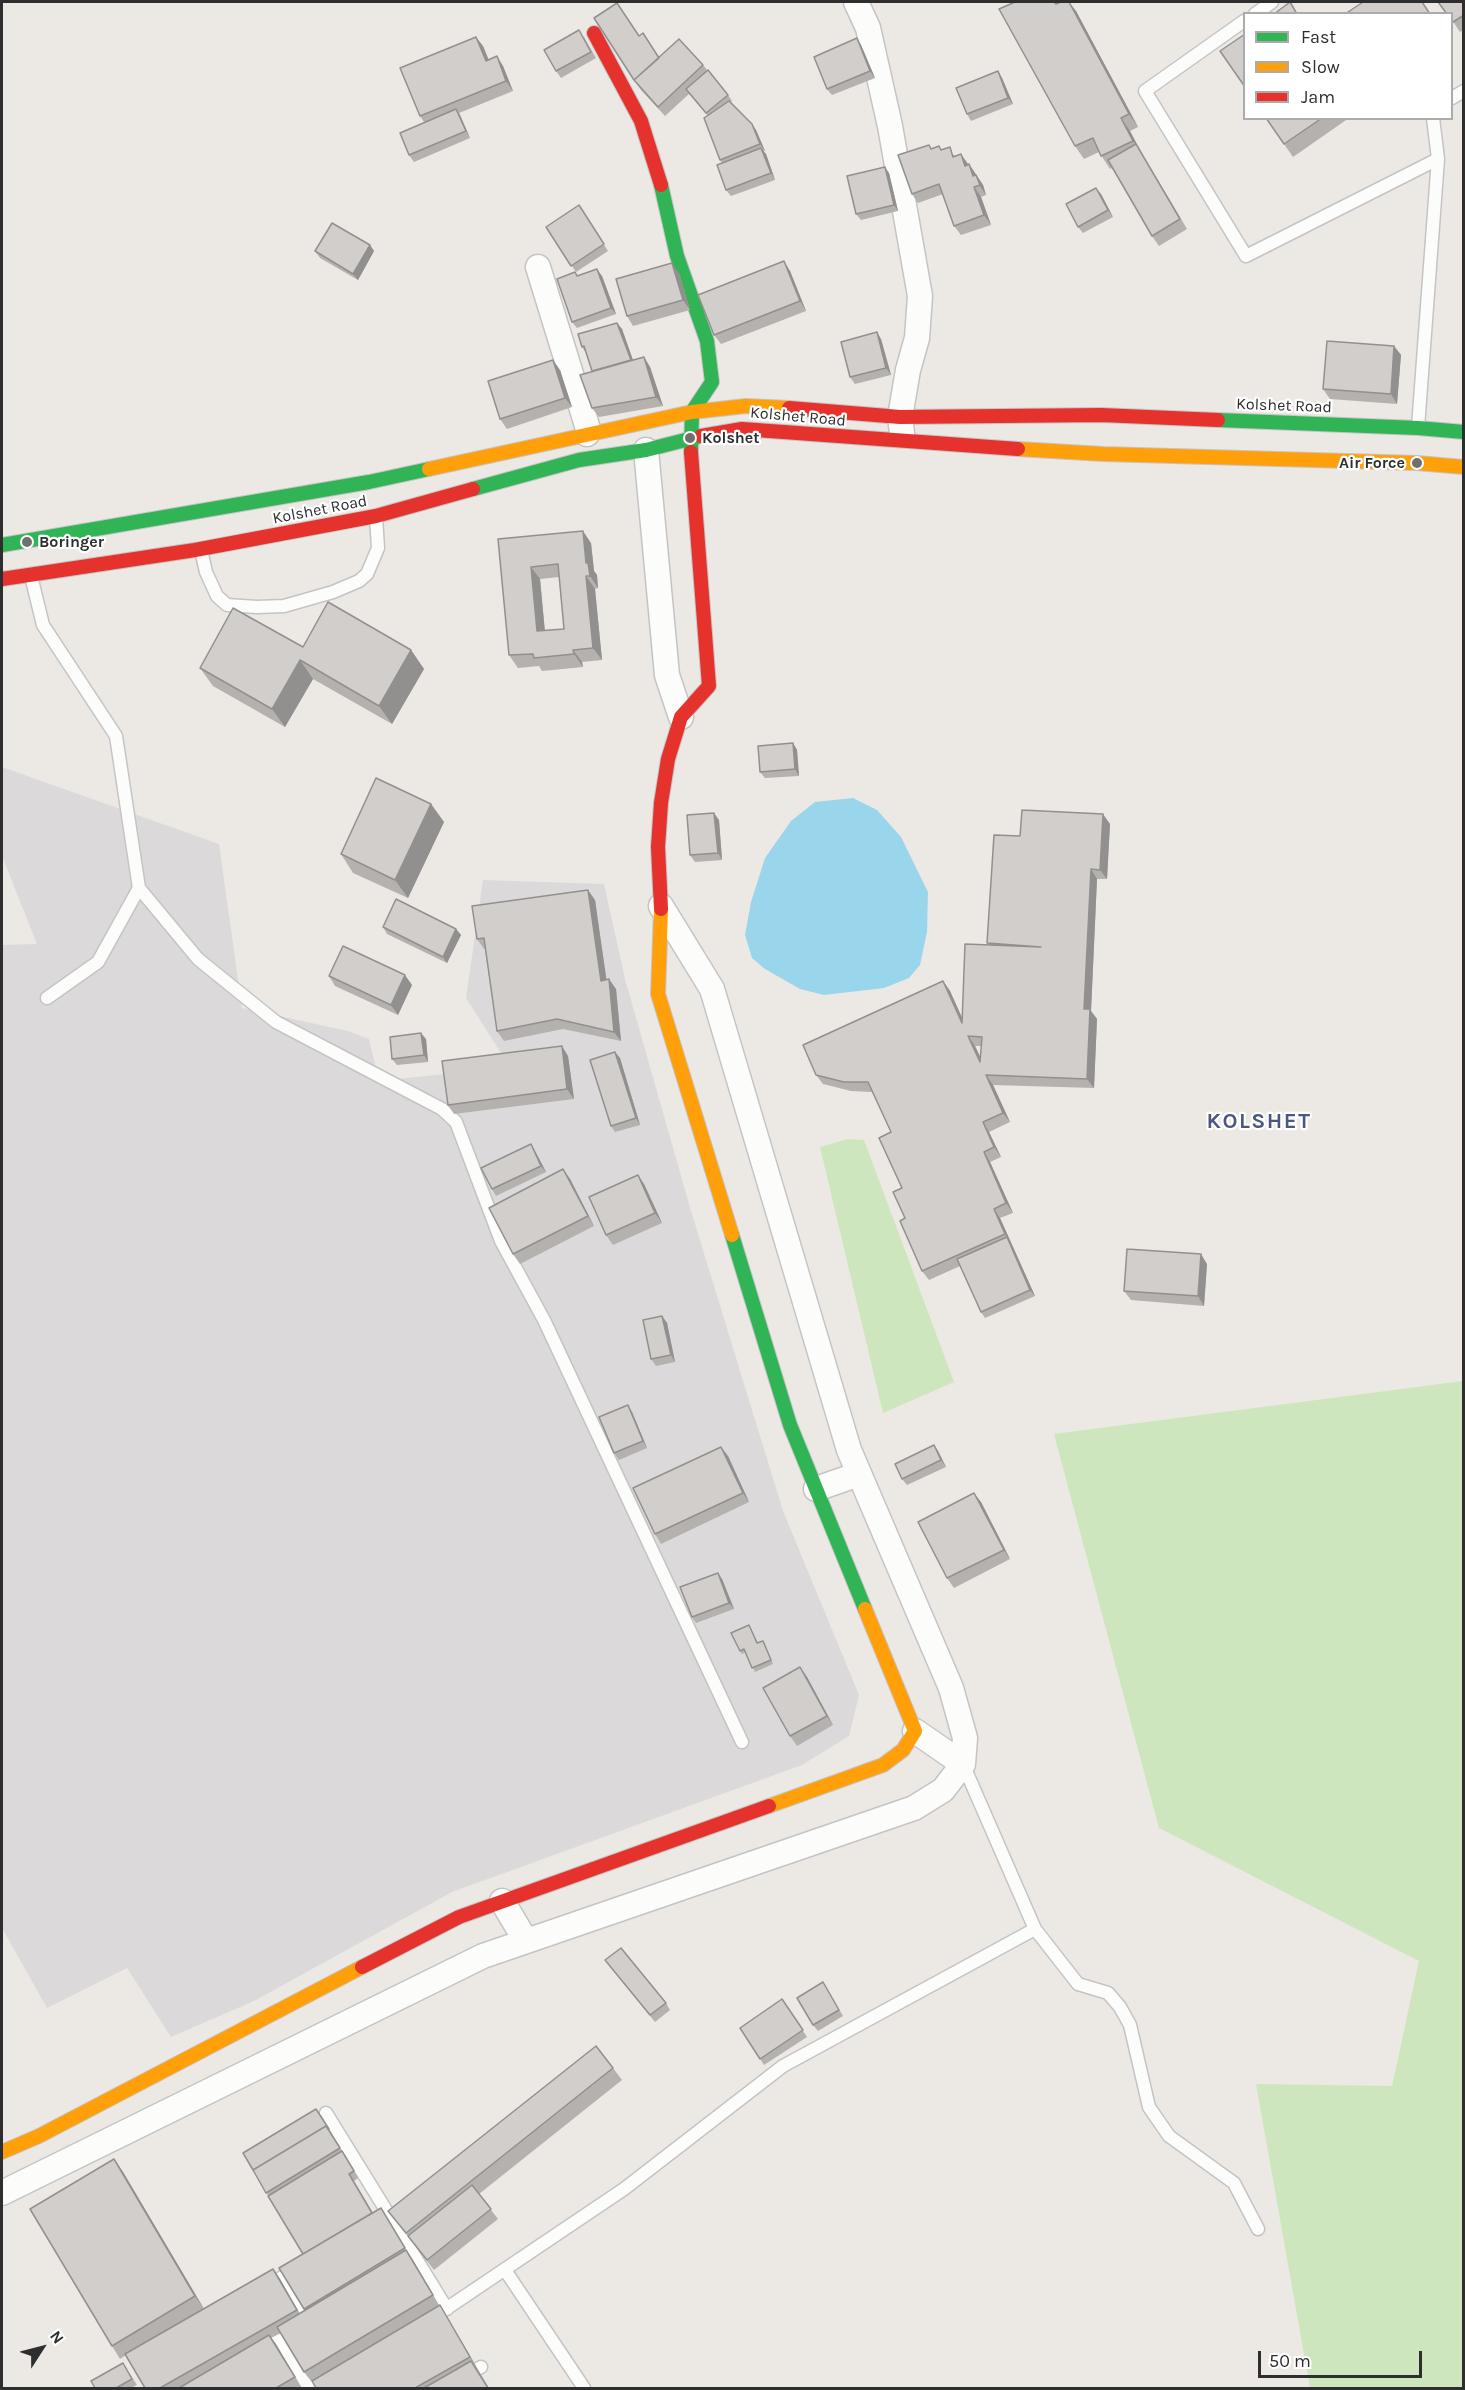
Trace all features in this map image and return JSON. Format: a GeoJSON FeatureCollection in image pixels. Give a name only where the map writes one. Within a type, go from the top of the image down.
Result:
{"type":"FeatureCollection","features":[{"type":"Feature","properties":{"kind":"street"},"geometry":{"type":"LineString","coordinates":[[856,2],[868,28],[890,126],[920,296],[917,338],[908,370],[900,417],[902,442]]}},
{"type":"Feature","properties":{"kind":"street"},"geometry":{"type":"LineString","coordinates":[[594,33],[641,121],[659,175],[677,256],[707,341],[712,382],[692,412],[690,438],[710,686],[681,717],[668,759],[661,803],[658,847],[661,906],[658,994],[790,1425],[915,1731],[963,1764]]}},
{"type":"Feature","properties":{"kind":"street"},"geometry":{"type":"LineString","coordinates":[[538,267],[588,429],[586,434]]}},
{"type":"Feature","properties":{"kind":"street","name":"Kolshet Road"},"geometry":{"type":"LineString","coordinates":[[2,579],[29,558],[586,434],[692,412],[746,406],[819,409],[900,417],[1101,415],[1418,428],[1464,432]]}},
{"type":"Feature","properties":{"kind":"street"},"geometry":{"type":"LineString","coordinates":[[1417,463],[1418,428]]}},
{"type":"Feature","properties":{"kind":"street","name":"Kolshet Road"},"geometry":{"type":"LineString","coordinates":[[2,545],[29,558],[201,549],[376,516],[579,460],[646,450],[690,438],[742,429],[902,442],[1102,454],[1417,463],[1464,467]]}},
{"type":"Feature","properties":{"kind":"street"},"geometry":{"type":"LineString","coordinates":[[646,450],[667,675],[681,717]]}},
{"type":"Feature","properties":{"kind":"street"},"geometry":{"type":"LineString","coordinates":[[369,482],[376,516]]}},
{"type":"Feature","properties":{"kind":"street"},"geometry":{"type":"LineString","coordinates":[[2,2193],[483,1956],[914,1808],[943,1790],[963,1764],[965,1738],[951,1688],[849,1450],[712,989],[661,906]]}},
{"type":"Feature","properties":{"kind":"street"},"geometry":{"type":"LineString","coordinates":[[816,1489],[859,1474]]}},
{"type":"Feature","properties":{"kind":"street"},"geometry":{"type":"LineString","coordinates":[[2,2152],[39,2136],[459,1917],[883,1765],[903,1750],[915,1731]]}},
{"type":"Feature","properties":{"kind":"street"},"geometry":{"type":"LineString","coordinates":[[502,1902],[525,1941]]}},
{"type":"Feature","properties":{"kind":"street"},"geometry":{"type":"LineString","coordinates":[[39,2136],[50,2170]]}},
{"type":"Feature","properties":{"kind":"lane"},"geometry":{"type":"LineString","coordinates":[[1258,12],[1272,2]]}},
{"type":"Feature","properties":{"kind":"lane"},"geometry":{"type":"LineString","coordinates":[[1243,22],[1145,91],[1246,256],[1438,159]]}},
{"type":"Feature","properties":{"kind":"lane"},"geometry":{"type":"LineString","coordinates":[[1418,428],[1438,159],[1433,120]]}},
{"type":"Feature","properties":{"kind":"lane"},"geometry":{"type":"LineString","coordinates":[[201,549],[206,572],[217,596],[227,605],[257,607],[302,602],[352,585],[367,574],[378,548],[376,516]]}},
{"type":"Feature","properties":{"kind":"lane"},"geometry":{"type":"LineString","coordinates":[[29,558],[43,624],[116,736],[138,888],[198,959],[276,1022],[442,1109],[456,1122],[501,1241],[544,1320],[742,1742]]}},
{"type":"Feature","properties":{"kind":"lane"},"geometry":{"type":"LineString","coordinates":[[47,998],[98,962],[138,888]]}},
{"type":"Feature","properties":{"kind":"lane"},"geometry":{"type":"LineString","coordinates":[[963,1764],[1035,1929],[1078,1984],[1108,1993],[1120,2007],[1130,2025],[1149,2107],[1169,2136],[1234,2183],[1258,2229]]}},
{"type":"Feature","properties":{"kind":"lane"},"geometry":{"type":"LineString","coordinates":[[418,2326],[506,2270],[624,2189],[783,2066],[1035,1929]]}},
{"type":"Feature","properties":{"kind":"lane"},"geometry":{"type":"LineString","coordinates":[[326,2113],[410,2260],[447,2309]]}},
{"type":"Feature","properties":{"kind":"lane"},"geometry":{"type":"LineString","coordinates":[[506,2270],[584,2388]]}},
{"type":"Feature","properties":{"kind":"lane"},"geometry":{"type":"LineString","coordinates":[[282,2277],[298,2327],[310,2388],[340,2372]]}},
{"type":"Feature","properties":{"kind":"lane"},"geometry":{"type":"LineString","coordinates":[[249,2355],[298,2327]]}},
{"type":"Feature","properties":{"kind":"lane"},"geometry":{"type":"LineString","coordinates":[[443,2388],[481,2367]]}},
{"type":"Feature","properties":{"kind":"shaded area"},"geometry":{"type":"Polygon","coordinates":[[[2,767],[219,844],[242,1008],[348,1031],[369,1039],[379,1081],[510,1067],[466,998],[483,880],[604,884],[625,979],[691,1211],[783,1511],[859,1695],[849,1736],[802,1765],[452,1892],[254,2001],[171,2037],[127,1968],[47,2008],[2,1928],[2,945],[37,944],[2,856],[2,767]]]}},
{"type":"Feature","properties":{"kind":"green space"},"geometry":{"type":"Polygon","coordinates":[[[848,1139],[864,1140],[954,1382],[883,1413],[820,1147],[848,1139]]]}},
{"type":"Feature","properties":{"kind":"green space"},"geometry":{"type":"Polygon","coordinates":[[[1463,1381],[1463,2388],[1310,2388],[1256,2084],[1392,2086],[1419,1961],[1159,1828],[1054,1434],[1463,1381]]]}},
{"type":"Feature","properties":{"kind":"water"},"geometry":{"type":"Polygon","coordinates":[[[853,798],[877,810],[901,837],[928,892],[927,932],[920,965],[909,978],[884,988],[824,995],[800,989],[765,969],[752,958],[745,935],[751,902],[765,858],[791,821],[815,802],[853,798]]]}},
{"type":"Feature","properties":{"kind":"building"},"geometry":{"type":"Polygon","coordinates":[[[1015,2],[1054,2],[1056,4],[1069,2],[1129,114],[1121,118],[1133,141],[1101,156],[1093,138],[1075,146],[999,9],[1015,2]]]}},
{"type":"Feature","properties":{"kind":"building"},"geometry":{"type":"Polygon","coordinates":[[[1290,2],[1296,12],[1277,12],[1290,2]]]}},
{"type":"Feature","properties":{"kind":"building"},"geometry":{"type":"Polygon","coordinates":[[[1363,2],[1422,2],[1429,12],[1348,12],[1363,2]]]}},
{"type":"Feature","properties":{"kind":"building"},"geometry":{"type":"Polygon","coordinates":[[[1438,2],[1464,2],[1464,15],[1453,22],[1453,12],[1446,12],[1438,2]]]}},
{"type":"Feature","properties":{"kind":"building"},"geometry":{"type":"Polygon","coordinates":[[[617,3],[639,36],[643,33],[659,58],[634,80],[594,18],[617,3]]]}},
{"type":"Feature","properties":{"kind":"building"},"geometry":{"type":"Polygon","coordinates":[[[579,30],[591,52],[556,71],[544,50],[579,30]]]}},
{"type":"Feature","properties":{"kind":"building"},"geometry":{"type":"Polygon","coordinates":[[[1243,35],[1243,84],[1220,51],[1243,35]]]}},
{"type":"Feature","properties":{"kind":"building"},"geometry":{"type":"Polygon","coordinates":[[[476,37],[486,61],[497,56],[506,81],[420,116],[400,68],[476,37]]]}},
{"type":"Feature","properties":{"kind":"building"},"geometry":{"type":"Polygon","coordinates":[[[857,38],[870,71],[827,89],[814,57],[857,38]]]}},
{"type":"Feature","properties":{"kind":"building"},"geometry":{"type":"Polygon","coordinates":[[[679,39],[703,65],[658,107],[634,80],[679,39]]]}},
{"type":"Feature","properties":{"kind":"building"},"geometry":{"type":"Polygon","coordinates":[[[708,70],[728,95],[706,113],[686,89],[708,70]]]}},
{"type":"Feature","properties":{"kind":"building"},"geometry":{"type":"Polygon","coordinates":[[[998,71],[1008,98],[967,114],[956,88],[998,71]]]}},
{"type":"Feature","properties":{"kind":"building"},"geometry":{"type":"Polygon","coordinates":[[[729,101],[752,124],[760,144],[720,160],[704,118],[729,101]]]}},
{"type":"Feature","properties":{"kind":"building"},"geometry":{"type":"Polygon","coordinates":[[[456,109],[466,131],[409,155],[400,133],[456,109]]]}},
{"type":"Feature","properties":{"kind":"building"},"geometry":{"type":"Polygon","coordinates":[[[1267,120],[1319,120],[1284,144],[1267,120]]]}},
{"type":"Feature","properties":{"kind":"building"},"geometry":{"type":"Polygon","coordinates":[[[1136,144],[1180,219],[1152,236],[1108,160],[1136,144]]]}},
{"type":"Feature","properties":{"kind":"building"},"geometry":{"type":"Polygon","coordinates":[[[929,145],[931,149],[939,146],[941,150],[950,147],[953,157],[961,154],[965,166],[969,164],[973,176],[976,175],[980,185],[974,187],[984,215],[954,226],[939,184],[912,194],[898,155],[929,145]]]}},
{"type":"Feature","properties":{"kind":"building"},"geometry":{"type":"Polygon","coordinates":[[[761,148],[771,173],[726,190],[717,165],[761,148]]]}},
{"type":"Feature","properties":{"kind":"building"},"geometry":{"type":"Polygon","coordinates":[[[885,167],[894,205],[856,214],[847,176],[885,167]]]}},
{"type":"Feature","properties":{"kind":"building"},"geometry":{"type":"Polygon","coordinates":[[[1096,188],[1108,210],[1078,227],[1066,204],[1096,188]]]}},
{"type":"Feature","properties":{"kind":"building"},"geometry":{"type":"Polygon","coordinates":[[[579,205],[604,244],[571,266],[546,227],[579,205]]]}},
{"type":"Feature","properties":{"kind":"building"},"geometry":{"type":"Polygon","coordinates":[[[332,223],[370,245],[353,274],[315,251],[332,223]]]}},
{"type":"Feature","properties":{"kind":"building"},"geometry":{"type":"Polygon","coordinates":[[[784,261],[800,301],[714,335],[698,295],[784,261]]]}},
{"type":"Feature","properties":{"kind":"building"},"geometry":{"type":"Polygon","coordinates":[[[672,263],[683,300],[627,316],[616,279],[672,263]]]}},
{"type":"Feature","properties":{"kind":"building"},"geometry":{"type":"Polygon","coordinates":[[[597,269],[611,308],[572,322],[557,279],[575,272],[577,276],[597,269]]]}},
{"type":"Feature","properties":{"kind":"building"},"geometry":{"type":"Polygon","coordinates":[[[617,323],[631,360],[592,371],[578,334],[617,323]]]}},
{"type":"Feature","properties":{"kind":"building"},"geometry":{"type":"Polygon","coordinates":[[[877,332],[886,368],[850,377],[841,342],[877,332]]]}},
{"type":"Feature","properties":{"kind":"building"},"geometry":{"type":"Polygon","coordinates":[[[1327,341],[1394,346],[1391,394],[1323,389],[1327,341]]]}},
{"type":"Feature","properties":{"kind":"building"},"geometry":{"type":"Polygon","coordinates":[[[644,357],[656,397],[592,408],[580,375],[644,357]]]}},
{"type":"Feature","properties":{"kind":"building"},"geometry":{"type":"Polygon","coordinates":[[[553,360],[565,398],[500,419],[488,381],[553,360]]]}},
{"type":"Feature","properties":{"kind":"building"},"geometry":{"type":"Polygon","coordinates":[[[583,531],[586,563],[588,563],[590,576],[586,576],[593,648],[573,650],[574,654],[534,658],[533,654],[509,655],[498,539],[583,531]],[[558,564],[531,567],[537,631],[564,629],[558,564]]]}},
{"type":"Feature","properties":{"kind":"building"},"geometry":{"type":"Polygon","coordinates":[[[328,602],[411,650],[379,706],[300,660],[272,709],[200,668],[233,608],[303,647],[328,602]]]}},
{"type":"Feature","properties":{"kind":"building"},"geometry":{"type":"Polygon","coordinates":[[[793,743],[795,769],[760,772],[758,746],[793,743]]]}},
{"type":"Feature","properties":{"kind":"building"},"geometry":{"type":"Polygon","coordinates":[[[376,778],[431,804],[395,880],[341,854],[376,778]]]}},
{"type":"Feature","properties":{"kind":"building"},"geometry":{"type":"Polygon","coordinates":[[[1022,810],[1103,814],[1100,870],[1091,869],[1084,1009],[1090,1009],[1087,1079],[986,1075],[1003,1113],[983,1122],[994,1147],[984,1152],[1006,1203],[994,1209],[1005,1234],[922,1271],[900,1221],[905,1218],[893,1192],[902,1188],[879,1138],[891,1132],[868,1082],[844,1082],[816,1075],[803,1045],[943,981],[962,1023],[965,944],[1041,947],[987,943],[994,835],[1020,836],[1022,810]],[[968,1036],[980,1062],[982,1037],[968,1036]]]}},
{"type":"Feature","properties":{"kind":"building"},"geometry":{"type":"Polygon","coordinates":[[[714,813],[718,853],[690,855],[687,815],[714,813]]]}},
{"type":"Feature","properties":{"kind":"building"},"geometry":{"type":"Polygon","coordinates":[[[588,890],[601,981],[609,979],[614,1032],[557,1019],[497,1031],[484,938],[477,939],[472,906],[588,890]]]}},
{"type":"Feature","properties":{"kind":"building"},"geometry":{"type":"Polygon","coordinates":[[[396,899],[456,929],[443,957],[383,927],[396,899]]]}},
{"type":"Feature","properties":{"kind":"building"},"geometry":{"type":"Polygon","coordinates":[[[343,946],[405,975],[391,1005],[329,976],[343,946]]]}},
{"type":"Feature","properties":{"kind":"building"},"geometry":{"type":"Polygon","coordinates":[[[421,1033],[424,1055],[392,1059],[390,1037],[421,1033]]]}},
{"type":"Feature","properties":{"kind":"building"},"geometry":{"type":"Polygon","coordinates":[[[562,1046],[567,1089],[448,1105],[442,1061],[562,1046]]]}},
{"type":"Feature","properties":{"kind":"building"},"geometry":{"type":"Polygon","coordinates":[[[615,1052],[636,1118],[611,1126],[590,1060],[615,1052]]]}},
{"type":"Feature","properties":{"kind":"building"},"geometry":{"type":"Polygon","coordinates":[[[531,1144],[541,1166],[492,1189],[481,1168],[531,1144]]]}},
{"type":"Feature","properties":{"kind":"building"},"geometry":{"type":"Polygon","coordinates":[[[563,1169],[588,1216],[513,1254],[489,1208],[563,1169]]]}},
{"type":"Feature","properties":{"kind":"building"},"geometry":{"type":"Polygon","coordinates":[[[638,1175],[655,1213],[606,1235],[589,1197],[638,1175]]]}},
{"type":"Feature","properties":{"kind":"building"},"geometry":{"type":"Polygon","coordinates":[[[1007,1237],[1030,1290],[981,1312],[957,1259],[1007,1237]]]}},
{"type":"Feature","properties":{"kind":"building"},"geometry":{"type":"Polygon","coordinates":[[[1127,1249],[1201,1254],[1198,1296],[1124,1291],[1127,1249]]]}},
{"type":"Feature","properties":{"kind":"building"},"geometry":{"type":"Polygon","coordinates":[[[662,1316],[671,1355],[651,1359],[643,1320],[662,1316]]]}},
{"type":"Feature","properties":{"kind":"building"},"geometry":{"type":"Polygon","coordinates":[[[628,1405],[643,1441],[614,1453],[599,1417],[628,1405]]]}},
{"type":"Feature","properties":{"kind":"building"},"geometry":{"type":"Polygon","coordinates":[[[934,1445],[941,1460],[902,1479],[895,1464],[934,1445]]]}},
{"type":"Feature","properties":{"kind":"building"},"geometry":{"type":"Polygon","coordinates":[[[721,1447],[743,1493],[655,1534],[633,1488],[721,1447]]]}},
{"type":"Feature","properties":{"kind":"building"},"geometry":{"type":"Polygon","coordinates":[[[974,1493],[1004,1550],[947,1578],[918,1522],[974,1493]]]}},
{"type":"Feature","properties":{"kind":"building"},"geometry":{"type":"Polygon","coordinates":[[[718,1573],[729,1603],[692,1617],[680,1587],[718,1573]]]}},
{"type":"Feature","properties":{"kind":"building"},"geometry":{"type":"Polygon","coordinates":[[[749,1625],[757,1643],[763,1641],[771,1660],[752,1668],[744,1649],[740,1651],[731,1633],[749,1625]]]}},
{"type":"Feature","properties":{"kind":"building"},"geometry":{"type":"Polygon","coordinates":[[[800,1667],[827,1716],[790,1736],[763,1688],[800,1667]]]}},
{"type":"Feature","properties":{"kind":"building"},"geometry":{"type":"Polygon","coordinates":[[[621,1948],[666,2003],[650,2015],[605,1960],[621,1948]]]}},
{"type":"Feature","properties":{"kind":"building"},"geometry":{"type":"Polygon","coordinates":[[[823,1982],[839,2010],[813,2025],[797,1998],[823,1982]]]}},
{"type":"Feature","properties":{"kind":"building"},"geometry":{"type":"Polygon","coordinates":[[[782,1999],[803,2030],[760,2059],[740,2028],[782,1999]]]}},
{"type":"Feature","properties":{"kind":"building"},"geometry":{"type":"Polygon","coordinates":[[[596,2046],[613,2068],[406,2233],[388,2211],[596,2046]]]}},
{"type":"Feature","properties":{"kind":"building"},"geometry":{"type":"Polygon","coordinates":[[[316,2109],[329,2129],[326,2126],[253,2170],[243,2153],[316,2109]]]}},
{"type":"Feature","properties":{"kind":"building"},"geometry":{"type":"Polygon","coordinates":[[[326,2126],[340,2148],[266,2193],[253,2170],[326,2126]]]}},
{"type":"Feature","properties":{"kind":"building"},"geometry":{"type":"Polygon","coordinates":[[[342,2151],[354,2171],[349,2174],[372,2213],[303,2254],[268,2196],[342,2151]]]}},
{"type":"Feature","properties":{"kind":"building"},"geometry":{"type":"Polygon","coordinates":[[[114,2159],[195,2296],[112,2346],[30,2209],[114,2159]]]}},
{"type":"Feature","properties":{"kind":"building"},"geometry":{"type":"Polygon","coordinates":[[[472,2185],[491,2209],[427,2260],[408,2236],[472,2185]]]}},
{"type":"Feature","properties":{"kind":"building"},"geometry":{"type":"Polygon","coordinates":[[[381,2208],[405,2248],[304,2309],[279,2268],[381,2208]]]}},
{"type":"Feature","properties":{"kind":"building"},"geometry":{"type":"Polygon","coordinates":[[[406,2250],[433,2295],[304,2372],[277,2327],[406,2250]]]}},
{"type":"Feature","properties":{"kind":"building"},"geometry":{"type":"Polygon","coordinates":[[[273,2269],[297,2310],[160,2388],[145,2388],[125,2354],[273,2269]]]}},
{"type":"Feature","properties":{"kind":"building"},"geometry":{"type":"Polygon","coordinates":[[[440,2305],[470,2357],[415,2388],[316,2388],[312,2381],[440,2305]]]}},
{"type":"Feature","properties":{"kind":"building"},"geometry":{"type":"Polygon","coordinates":[[[269,2335],[295,2377],[276,2388],[179,2388],[269,2335]]]}},
{"type":"Feature","properties":{"kind":"building"},"geometry":{"type":"Polygon","coordinates":[[[471,2361],[488,2388],[424,2388],[471,2361]]]}},
{"type":"Feature","properties":{"kind":"building"},"geometry":{"type":"Polygon","coordinates":[[[123,2363],[132,2379],[116,2388],[95,2388],[91,2381],[123,2363]]]}},
{"type":"Feature","properties":{"kind":"traffic: fast"},"geometry":{"type":"LineString","coordinates":[[661,185],[677,256],[707,341],[712,382],[692,412],[691,452]]}},
{"type":"Feature","properties":{"kind":"traffic: fast"},"geometry":{"type":"LineString","coordinates":[[1218,420],[1464,432]]}},
{"type":"Feature","properties":{"kind":"traffic: fast"},"geometry":{"type":"LineString","coordinates":[[473,489],[579,460],[646,450],[701,436]]}},
{"type":"Feature","properties":{"kind":"traffic: fast"},"geometry":{"type":"LineString","coordinates":[[2,545],[369,482],[429,469]]}},
{"type":"Feature","properties":{"kind":"traffic: fast"},"geometry":{"type":"LineString","coordinates":[[732,1235],[790,1425],[865,1609]]}},
{"type":"Feature","properties":{"kind":"traffic: slow"},"geometry":{"type":"LineString","coordinates":[[429,469],[692,412],[746,406],[789,408]]}},
{"type":"Feature","properties":{"kind":"traffic: slow"},"geometry":{"type":"LineString","coordinates":[[1018,449],[1103,454],[1417,463],[1464,467]]}},
{"type":"Feature","properties":{"kind":"traffic: slow"},"geometry":{"type":"LineString","coordinates":[[661,909],[658,994],[732,1235]]}},
{"type":"Feature","properties":{"kind":"traffic: slow"},"geometry":{"type":"LineString","coordinates":[[769,1806],[883,1765],[903,1750],[915,1731],[865,1609]]}},
{"type":"Feature","properties":{"kind":"traffic: slow"},"geometry":{"type":"LineString","coordinates":[[2,2152],[39,2136],[362,1967]]}},
{"type":"Feature","properties":{"kind":"traffic: jam"},"geometry":{"type":"LineString","coordinates":[[594,33],[641,121],[661,185]]}},
{"type":"Feature","properties":{"kind":"traffic: jam"},"geometry":{"type":"LineString","coordinates":[[789,408],[900,417],[1101,415],[1218,420]]}},
{"type":"Feature","properties":{"kind":"traffic: jam"},"geometry":{"type":"LineString","coordinates":[[701,436],[742,429],[1018,449]]}},
{"type":"Feature","properties":{"kind":"traffic: jam"},"geometry":{"type":"LineString","coordinates":[[661,909],[658,847],[661,803],[668,759],[681,717],[709,686],[691,452]]}},
{"type":"Feature","properties":{"kind":"traffic: jam"},"geometry":{"type":"LineString","coordinates":[[2,579],[195,550],[376,516],[473,489]]}},
{"type":"Feature","properties":{"kind":"traffic: jam"},"geometry":{"type":"LineString","coordinates":[[362,1967],[459,1917],[769,1806]]}},
{"type":"Feature","properties":{"kind":"place","name":"Kolshet"},"geometry":{"type":"Point","coordinates":[690,438]}},
{"type":"Feature","properties":{"kind":"place","name":"Air Force"},"geometry":{"type":"Point","coordinates":[1417,463]}},
{"type":"Feature","properties":{"kind":"place","name":"Boringer"},"geometry":{"type":"Point","coordinates":[27,542]}},
{"type":"Feature","properties":{"kind":"district","name":"KOLSHET"},"geometry":{"type":"Point","coordinates":[1259,1122]}}]}
